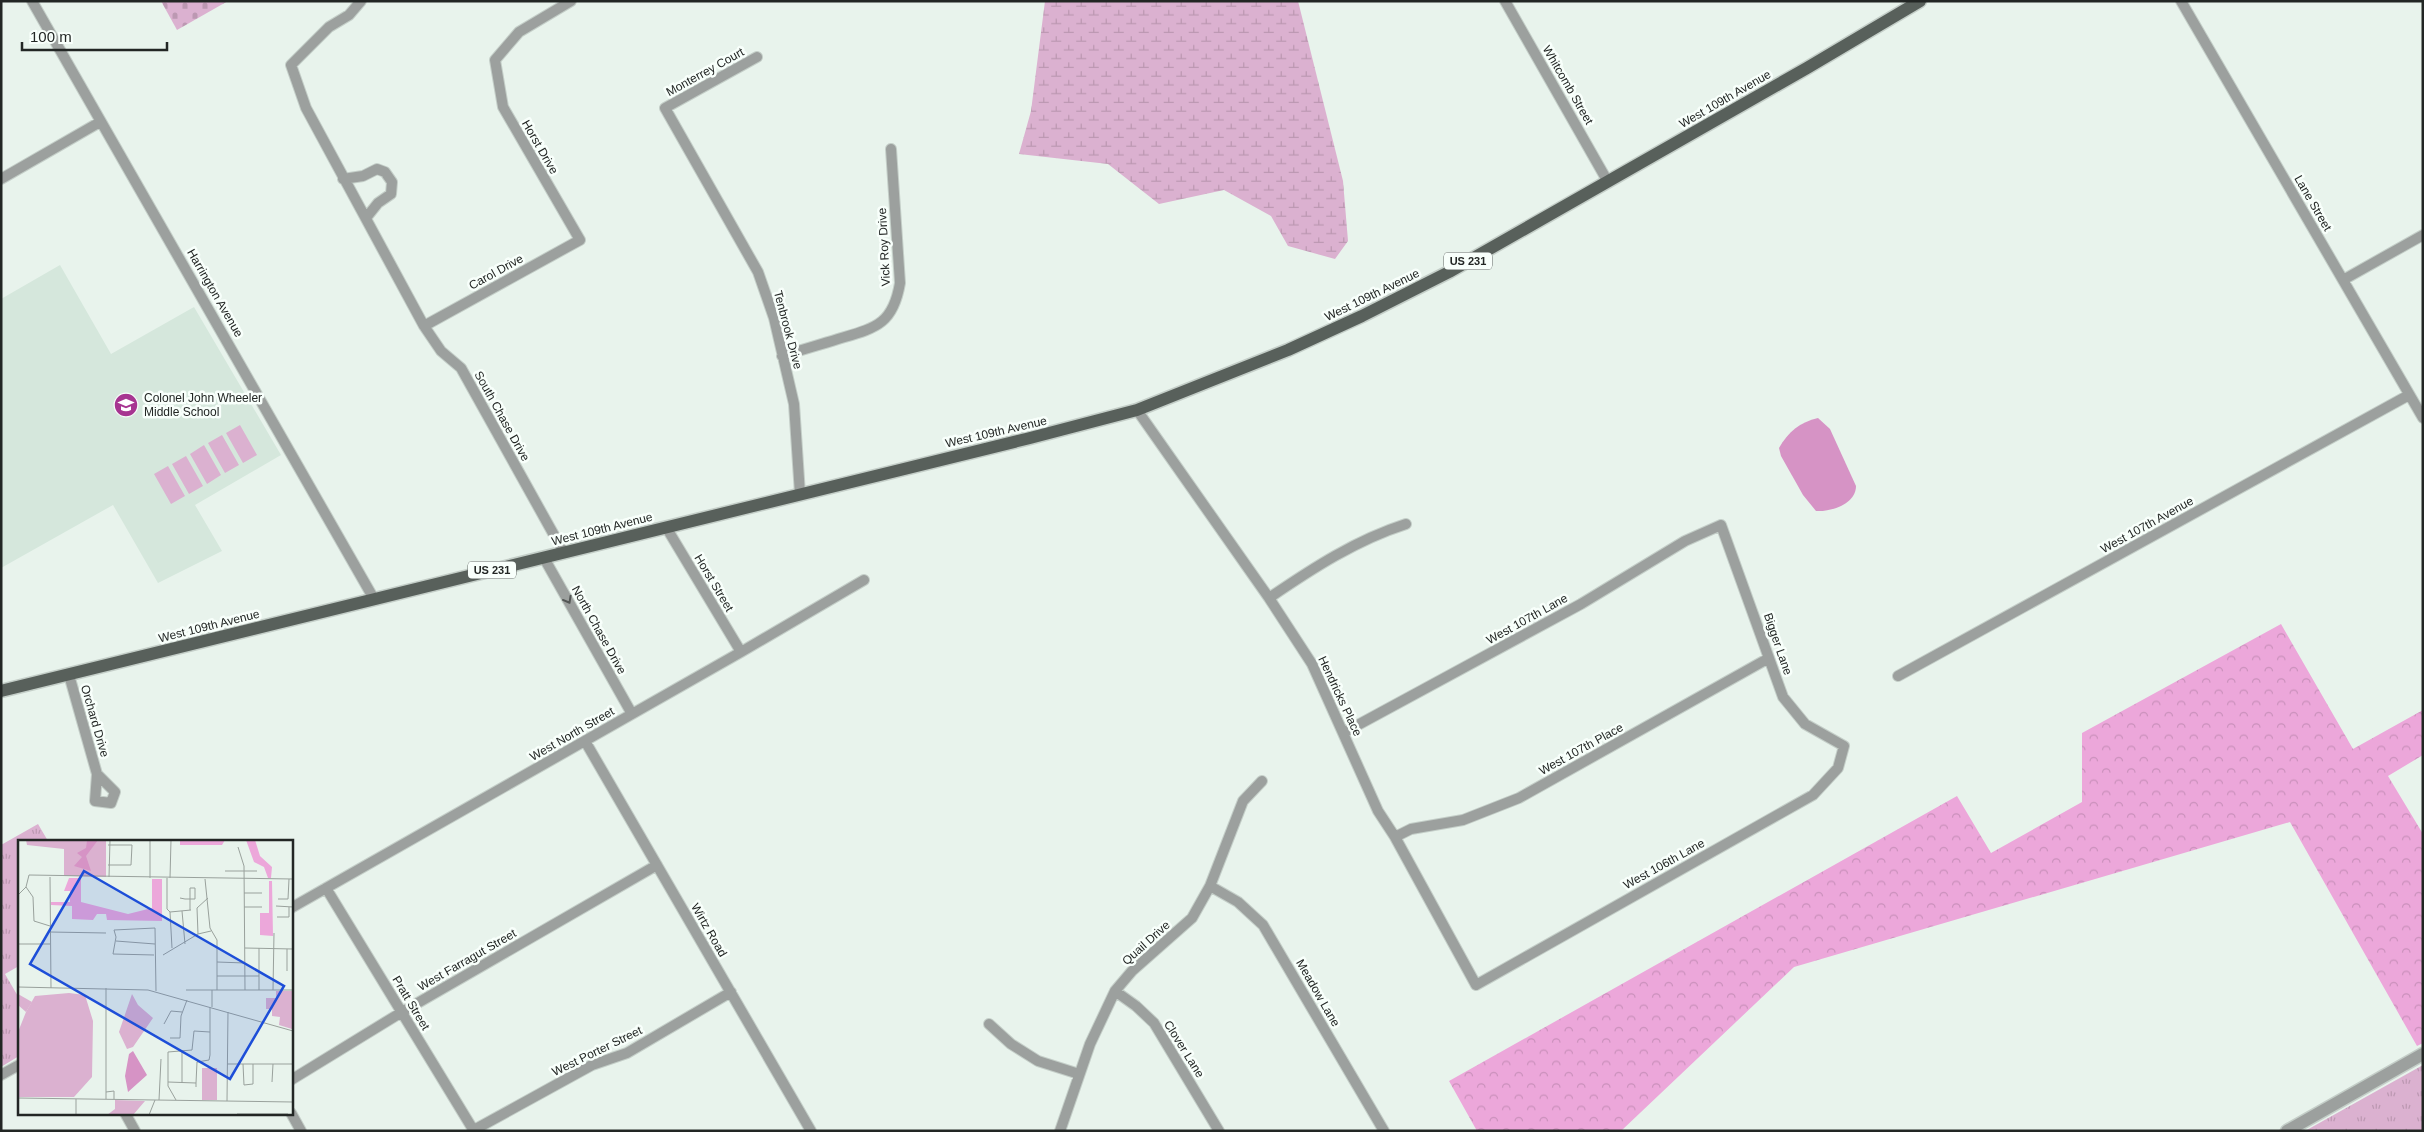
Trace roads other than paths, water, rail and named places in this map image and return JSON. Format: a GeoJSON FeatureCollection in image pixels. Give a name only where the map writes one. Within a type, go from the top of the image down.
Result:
{"type":"FeatureCollection","features":[{"type":"Feature","properties":{"kind":"main road","name":"West 109th Avenue"},"geometry":{"type":"LineString","coordinates":[[1,691],[1137,410],[1280,353],[1435,280],[1920,1]]}},
{"type":"Feature","properties":{"kind":"street","name":"Harrington Avenue"},"geometry":{"type":"LineString","coordinates":[[32,1],[374,598]]}},
{"type":"Feature","properties":{"kind":"street","name":"South Chase Drive"},"geometry":{"type":"LineString","coordinates":[[361,1],[349,15],[329,27],[291,65],[306,108],[424,326],[441,351],[461,368],[564,553]]}},
{"type":"Feature","properties":{"kind":"street","name":"Horst Drive"},"geometry":{"type":"LineString","coordinates":[[571,1],[519,32],[495,60],[503,107],[580,240]]}},
{"type":"Feature","properties":{"kind":"street","name":"Whitcomb Street"},"geometry":{"type":"LineString","coordinates":[[1506,1],[1608,182]]}},
{"type":"Feature","properties":{"kind":"street","name":"Lane Street"},"geometry":{"type":"LineString","coordinates":[[2181,1],[2423,418]]}},
{"type":"Feature","properties":{"kind":"street","name":"Monterrey Court"},"geometry":{"type":"LineString","coordinates":[[665,108],[757,57]]}},
{"type":"Feature","properties":{"kind":"street","name":"Tenbrook Drive"},"geometry":{"type":"LineString","coordinates":[[665,108],[758,272],[774,318],[794,404],[800,494]]}},
{"type":"Feature","properties":{"kind":"street"},"geometry":{"type":"LineString","coordinates":[[1,180],[100,122]]}},
{"type":"Feature","properties":{"kind":"street","name":"Vick Roy Drive"},"geometry":{"type":"LineString","coordinates":[[782,356],[872,330],[887,317],[893,308],[898,298],[900,283],[891,149]]}},
{"type":"Feature","properties":{"kind":"street"},"geometry":{"type":"LineString","coordinates":[[343,179],[363,176],[377,170],[385,172],[392,182],[391,194],[378,203],[372,213],[366,218]]}},
{"type":"Feature","properties":{"kind":"street"},"geometry":{"type":"LineString","coordinates":[[2343,280],[2423,235]]}},
{"type":"Feature","properties":{"kind":"street","name":"Carol Drive"},"geometry":{"type":"LineString","coordinates":[[424,326],[580,240]]}},
{"type":"Feature","properties":{"kind":"street","name":"West 107th Avenue"},"geometry":{"type":"LineString","coordinates":[[1898,676],[2409,395]]}},
{"type":"Feature","properties":{"kind":"street","name":"Hendricks Place"},"geometry":{"type":"LineString","coordinates":[[1137,410],[1269,598],[1312,664],[1378,811],[1395,837],[1476,985]]}},
{"type":"Feature","properties":{"kind":"street"},"geometry":{"type":"LineString","coordinates":[[1269,598],[1331,557],[1380,532],[1406,524]]}},
{"type":"Feature","properties":{"kind":"street","name":"Horst Street"},"geometry":{"type":"LineString","coordinates":[[666,526],[741,652]]}},
{"type":"Feature","properties":{"kind":"street","name":"Bigger Lane"},"geometry":{"type":"LineString","coordinates":[[1721,526],[1757,620],[1783,697],[1805,724],[1844,746]]}},
{"type":"Feature","properties":{"kind":"street","name":"West 107th Lane"},"geometry":{"type":"LineString","coordinates":[[1343,733],[1581,604],[1685,541],[1721,526]]}},
{"type":"Feature","properties":{"kind":"street","name":"North Chase Drive"},"geometry":{"type":"LineString","coordinates":[[544,558],[632,714]]}},
{"type":"Feature","properties":{"kind":"street","name":"West North Street"},"geometry":{"type":"LineString","coordinates":[[292,907],[864,580]]}},
{"type":"Feature","properties":{"kind":"street","name":"West 107th Place"},"geometry":{"type":"LineString","coordinates":[[1395,837],[1411,830],[1463,820],[1519,798],[1769,658]]}},
{"type":"Feature","properties":{"kind":"street","name":"Orchard Drive"},"geometry":{"type":"LineString","coordinates":[[69,675],[97,774]]}},
{"type":"Feature","properties":{"kind":"street","name":"Wirtz Road"},"geometry":{"type":"LineString","coordinates":[[585,741],[811,1131]]}},
{"type":"Feature","properties":{"kind":"street","name":"West 106th Lane"},"geometry":{"type":"LineString","coordinates":[[1476,985],[1812,795],[1838,768],[1844,746]]}},
{"type":"Feature","properties":{"kind":"street","name":"Quail Drive"},"geometry":{"type":"LineString","coordinates":[[1060,1131],[1101,1016],[1115,991],[1132,972],[1192,918],[1210,886],[1243,801],[1262,781]]}},
{"type":"Feature","properties":{"kind":"street","name":"West Farragut Street"},"geometry":{"type":"LineString","coordinates":[[292,1079],[402,1012],[657,865]]}},
{"type":"Feature","properties":{"kind":"street","name":"Meadow Lane"},"geometry":{"type":"LineString","coordinates":[[1210,886],[1238,902],[1264,925],[1384,1131]]}},
{"type":"Feature","properties":{"kind":"street","name":"Pratt Street"},"geometry":{"type":"LineString","coordinates":[[326,888],[474,1131]]}},
{"type":"Feature","properties":{"kind":"street","name":"Clover Lane"},"geometry":{"type":"LineString","coordinates":[[1115,991],[1136,1006],[1154,1023],[1219,1131]]}},
{"type":"Feature","properties":{"kind":"street","name":"West Porter Street"},"geometry":{"type":"LineString","coordinates":[[474,1131],[592,1065],[627,1053],[731,992]]}},
{"type":"Feature","properties":{"kind":"street"},"geometry":{"type":"LineString","coordinates":[[989,1024],[1011,1044],[1038,1062],[1079,1074]]}},
{"type":"Feature","properties":{"kind":"street"},"geometry":{"type":"LineString","coordinates":[[2287,1131],[2423,1054]]}},
{"type":"Feature","properties":{"kind":"street"},"geometry":{"type":"LineString","coordinates":[[1,1075],[18,1066]]}},
{"type":"Feature","properties":{"kind":"street"},"geometry":{"type":"LineString","coordinates":[[126,1114],[136,1131]]}},
{"type":"Feature","properties":{"kind":"street"},"geometry":{"type":"LineString","coordinates":[[292,1114],[301,1131]]}},
{"type":"Feature","properties":{"kind":"place","name":"Colonel John Wheeler Middle School"},"geometry":{"type":"Point","coordinates":[126,405]}}]}
